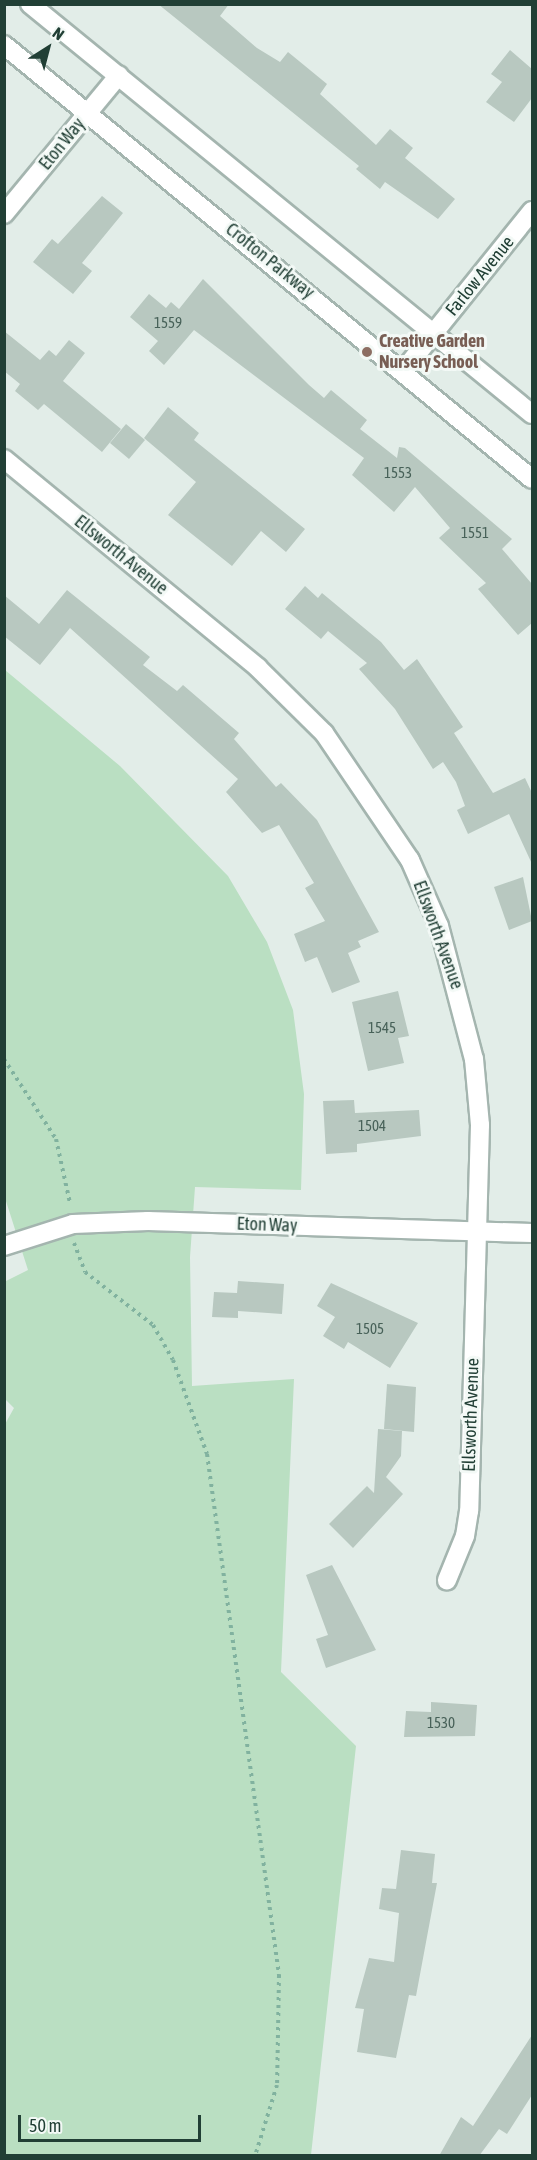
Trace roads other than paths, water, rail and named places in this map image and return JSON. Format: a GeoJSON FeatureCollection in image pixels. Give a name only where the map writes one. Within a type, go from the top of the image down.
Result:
{"type":"FeatureCollection","features":[{"type":"Feature","properties":{"kind":"street"},"geometry":{"type":"LineString","coordinates":[[30,4],[532,414]]}},
{"type":"Feature","properties":{"kind":"street","name":"Crofton Parkway"},"geometry":{"type":"LineString","coordinates":[[4,45],[404,370],[532,479]]}},
{"type":"Feature","properties":{"kind":"street","name":"Eton Way"},"geometry":{"type":"LineString","coordinates":[[4,214],[119,75]]}},
{"type":"Feature","properties":{"kind":"street","name":"Farlow Avenue"},"geometry":{"type":"LineString","coordinates":[[404,370],[532,211]]}},
{"type":"Feature","properties":{"kind":"street","name":"Ellsworth Avenue"},"geometry":{"type":"LineString","coordinates":[[4,459],[258,668],[324,733],[370,794],[414,869],[461,998],[480,1125],[468,1511],[465,1536],[447,1580]]}},
{"type":"Feature","properties":{"kind":"street","name":"Eton Way"},"geometry":{"type":"LineString","coordinates":[[4,1246],[73,1224],[148,1221],[532,1233]]}},
{"type":"Feature","properties":{"kind":"place","name":"Creative Garden Nursery School"},"geometry":{"type":"Point","coordinates":[367,352]}}]}
